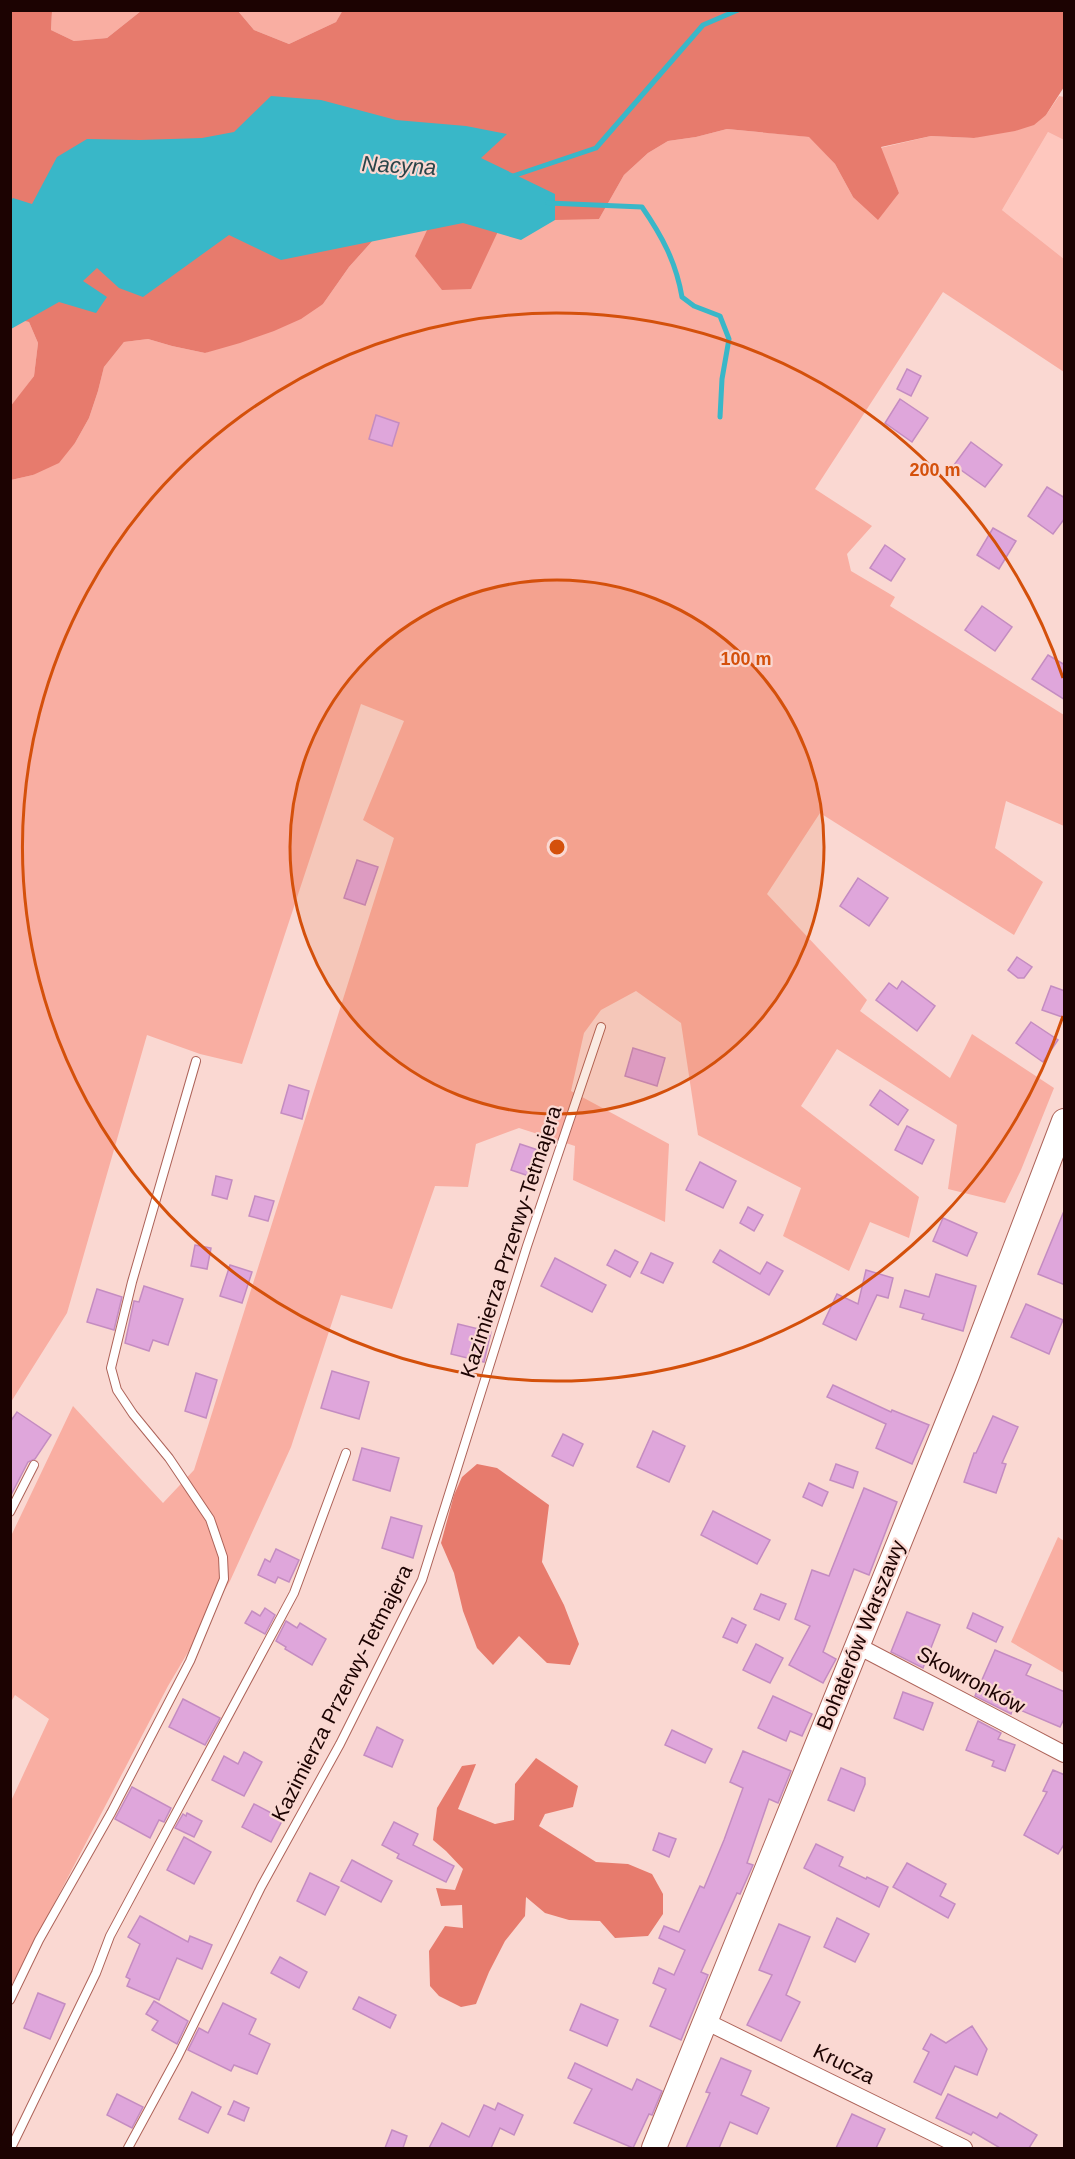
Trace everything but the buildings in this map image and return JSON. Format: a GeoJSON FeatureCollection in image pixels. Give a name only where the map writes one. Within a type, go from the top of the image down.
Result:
{"type":"FeatureCollection","features":[{"type":"Feature","properties":{"kind":"street","name":"Bohaterów Warszawy"},"geometry":{"type":"LineString","coordinates":[[654,2148],[1058,1153],[1065,1121]]}},
{"type":"Feature","properties":{"kind":"street","name":"Skowronków"},"geometry":{"type":"LineString","coordinates":[[856,1646],[1065,1754]]}},
{"type":"Feature","properties":{"kind":"street","name":"Krucza"},"geometry":{"type":"LineString","coordinates":[[705,2021],[964,2148]]}},
{"type":"Feature","properties":{"kind":"lane","name":"Kazimierza Przerwy-Tetmajera"},"geometry":{"type":"LineString","coordinates":[[128,2148],[178,2056],[261,1887],[340,1744],[422,1580],[527,1246],[601,1027]]}},
{"type":"Feature","properties":{"kind":"lane"},"geometry":{"type":"LineString","coordinates":[[10,2000],[39,1940],[111,1813],[190,1661],[224,1579],[223,1557],[210,1519],[169,1458],[133,1414],[117,1390],[111,1368],[132,1282],[196,1061]]}},
{"type":"Feature","properties":{"kind":"lane"},"geometry":{"type":"LineString","coordinates":[[11,2148],[96,1973],[110,1936],[294,1593],[346,1453]]}},
{"type":"Feature","properties":{"kind":"lane"},"geometry":{"type":"LineString","coordinates":[[10,1512],[34,1465]]}},
{"type":"Feature","properties":{"kind":"shaded area"},"geometry":{"type":"Polygon","coordinates":[[[343,10],[1064,11],[1064,87],[1046,115],[1034,125],[1015,131],[974,138],[931,136],[881,147],[899,193],[878,220],[853,197],[835,164],[809,137],[727,129],[668,141],[648,153],[624,175],[599,219],[555,220],[508,210],[471,289],[442,290],[415,256],[435,213],[384,228],[349,267],[323,304],[301,319],[274,331],[205,353],[148,339],[124,342],[104,367],[89,418],[75,443],[59,463],[33,475],[11,480],[10,407],[34,376],[38,343],[29,322],[11,318],[11,11],[52,11],[51,30],[74,41],[107,38],[141,11],[238,11],[254,30],[289,44],[336,22],[343,10]]]}},
{"type":"Feature","properties":{"kind":"shaded area"},"geometry":{"type":"Polygon","coordinates":[[[52,11],[141,11],[107,38],[74,41],[51,30],[52,11]]]}},
{"type":"Feature","properties":{"kind":"shaded area"},"geometry":{"type":"Polygon","coordinates":[[[238,11],[343,11],[336,22],[289,44],[254,30],[238,11]]]}},
{"type":"Feature","properties":{"kind":"shaded area"},"geometry":{"type":"Polygon","coordinates":[[[1059,96],[1064,97],[1064,140],[1048,132],[1002,210],[1064,259],[1064,372],[943,292],[815,489],[872,526],[847,554],[851,571],[895,597],[890,606],[1064,715],[1064,826],[1006,801],[995,848],[1043,882],[1014,935],[820,813],[767,894],[867,1000],[860,1011],[950,1078],[972,1034],[1054,1088],[1005,1203],[948,1189],[957,1125],[837,1049],[801,1106],[919,1197],[909,1238],[870,1222],[849,1271],[783,1236],[801,1188],[698,1135],[681,1023],[636,991],[601,1010],[584,1033],[571,1091],[669,1144],[665,1222],[573,1180],[575,1146],[519,1128],[476,1144],[468,1187],[435,1186],[392,1309],[341,1295],[291,1447],[230,1581],[168,1686],[11,1986],[11,1801],[49,1719],[15,1695],[11,1702],[11,1536],[73,1406],[163,1503],[194,1470],[394,838],[363,820],[404,721],[361,704],[242,1064],[200,1054],[147,1035],[67,1313],[11,1402],[11,480],[33,475],[75,443],[89,418],[104,367],[124,342],[148,339],[205,353],[323,304],[349,267],[384,228],[508,210],[599,219],[624,175],[648,153],[668,141],[727,129],[810,137],[835,164],[853,197],[899,193],[880,148],[931,136],[974,138],[1046,115],[1059,96]]]}},
{"type":"Feature","properties":{"kind":"shaded area"},"geometry":{"type":"Polygon","coordinates":[[[1048,132],[1064,140],[1064,259],[1002,210],[1048,132]]]}},
{"type":"Feature","properties":{"kind":"shaded area"},"geometry":{"type":"Polygon","coordinates":[[[11,318],[29,322],[38,343],[34,376],[11,407],[11,318]]]}},
{"type":"Feature","properties":{"kind":"shaded area"},"geometry":{"type":"Polygon","coordinates":[[[477,1464],[497,1468],[549,1505],[542,1562],[564,1605],[579,1644],[570,1665],[547,1663],[519,1636],[493,1665],[477,1648],[463,1611],[454,1573],[441,1543],[454,1495],[462,1477],[477,1464]]]}},
{"type":"Feature","properties":{"kind":"shaded area"},"geometry":{"type":"Polygon","coordinates":[[[1058,1537],[1064,1541],[1064,1673],[1011,1642],[1058,1537]]]}},
{"type":"Feature","properties":{"kind":"shaded area"},"geometry":{"type":"Polygon","coordinates":[[[536,1758],[578,1786],[573,1807],[545,1814],[539,1826],[596,1862],[628,1864],[652,1874],[663,1894],[663,1914],[648,1936],[615,1938],[600,1921],[569,1920],[545,1913],[526,1897],[525,1916],[505,1941],[476,2004],[461,2007],[439,1996],[430,1986],[429,1951],[445,1926],[463,1928],[462,1905],[441,1906],[436,1888],[455,1890],[463,1869],[433,1840],[437,1808],[462,1766],[476,1764],[458,1809],[495,1824],[514,1820],[515,1784],[536,1758]]]}},
{"type":"Feature","properties":{"kind":"water"},"geometry":{"type":"Polygon","coordinates":[[[271,96],[321,100],[396,120],[466,126],[507,134],[481,158],[555,194],[555,220],[521,240],[463,223],[281,260],[229,235],[143,297],[119,288],[97,268],[83,281],[107,297],[96,313],[59,302],[11,329],[11,200],[13,198],[32,204],[57,157],[87,139],[202,138],[234,132],[271,96]]]}},
{"type":"Feature","properties":{"kind":"waterway","name":"Nacyna"},"geometry":{"type":"LineString","coordinates":[[510,177],[596,148],[703,25],[738,10]]}},
{"type":"Feature","properties":{"kind":"waterway"},"geometry":{"type":"LineString","coordinates":[[548,203],[642,207],[667,250],[676,272],[682,297],[694,306],[720,316],[729,339],[722,379],[720,417]]}}]}
